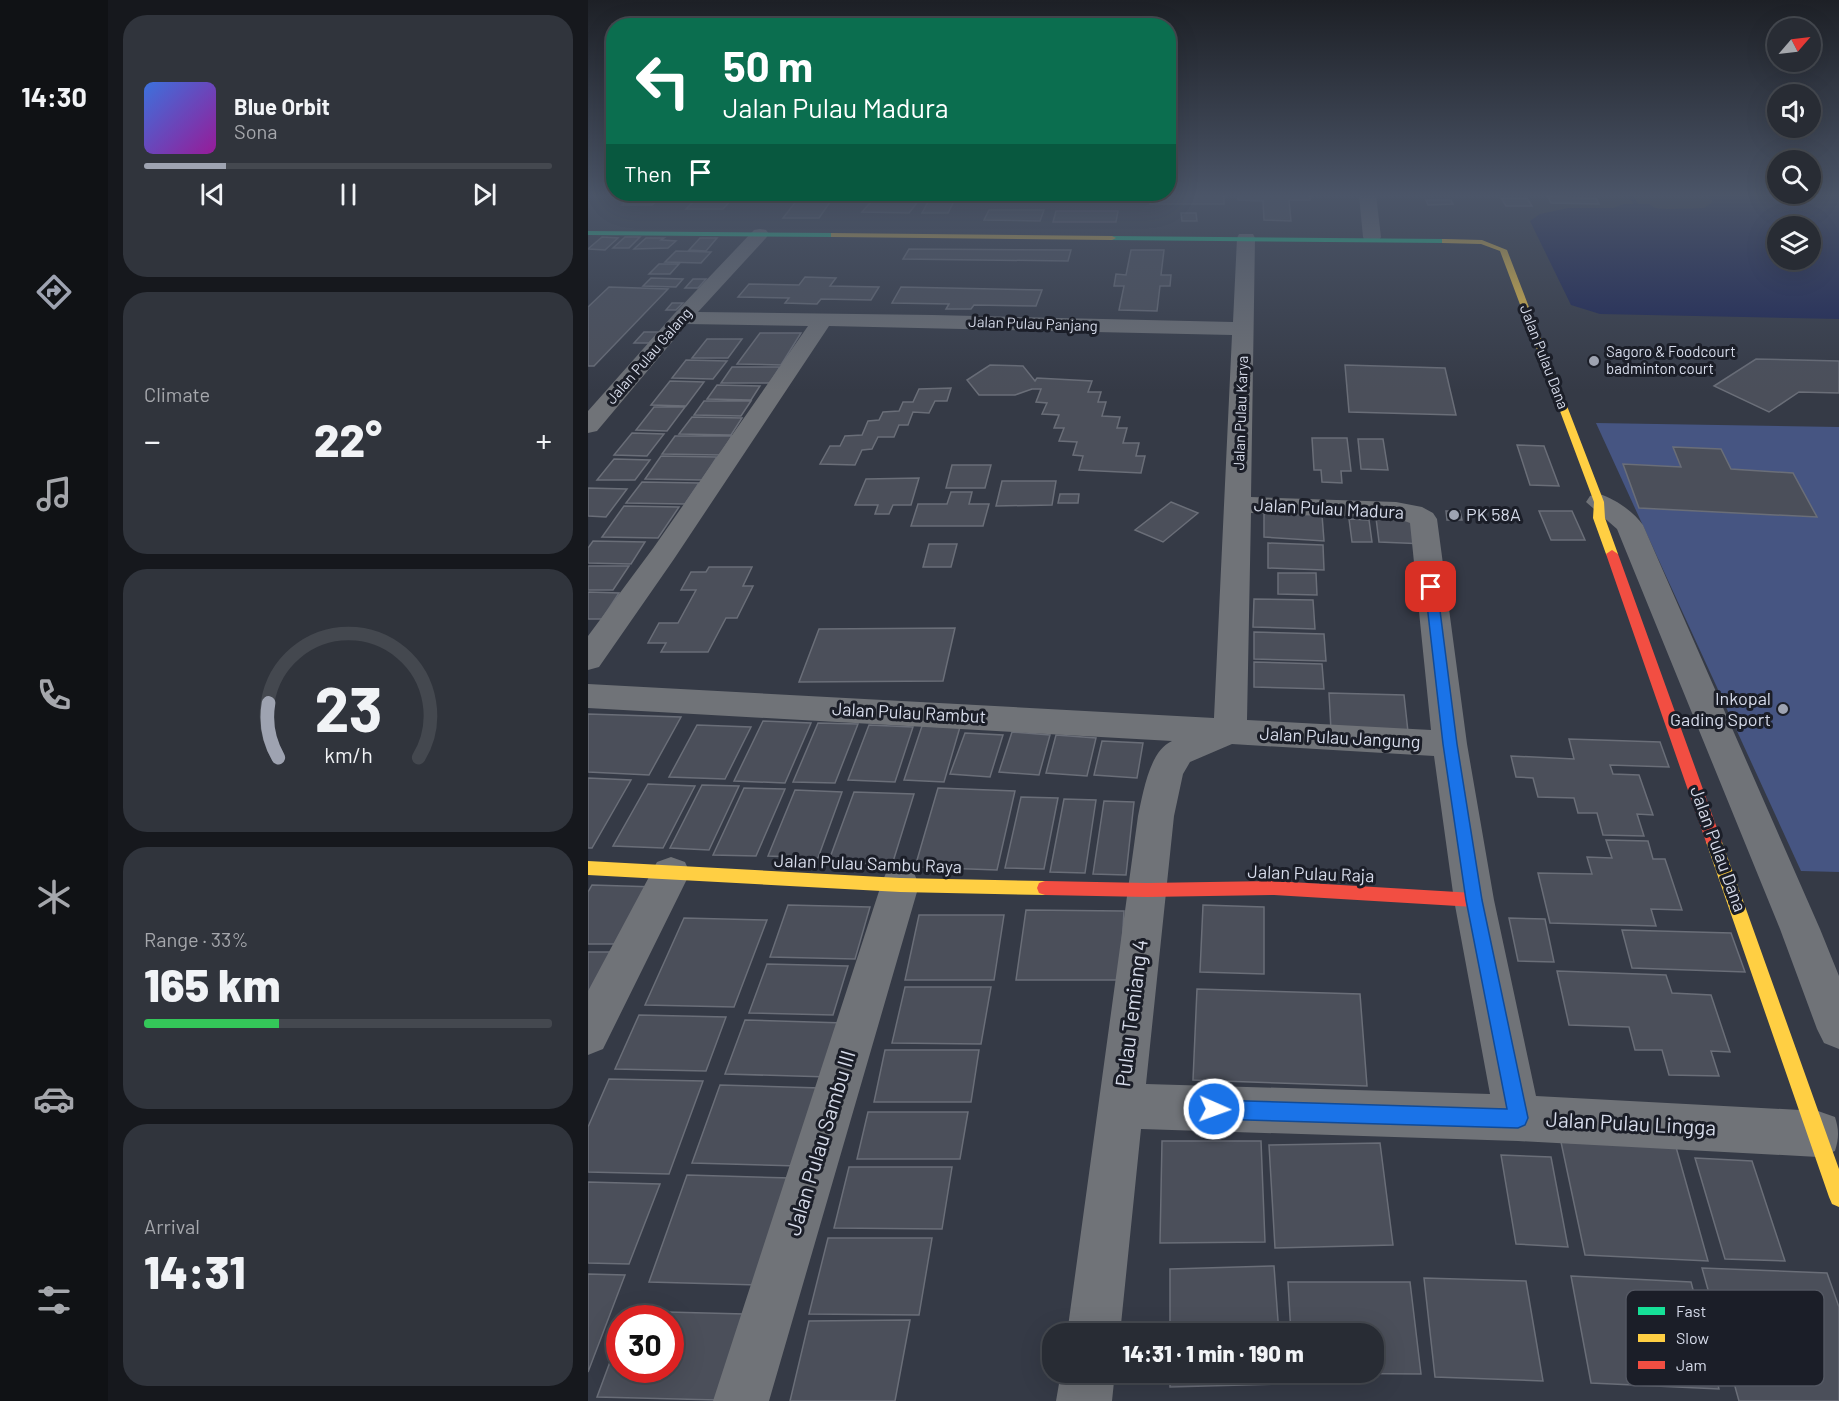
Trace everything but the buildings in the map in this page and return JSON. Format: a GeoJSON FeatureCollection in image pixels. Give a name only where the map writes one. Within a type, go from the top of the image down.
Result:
{"type":"FeatureCollection","features":[{"type":"Feature","properties":{"kind":"street","name":"Jalan Pulau Galang"},"geometry":{"type":"LineString","coordinates":[[588,426],[681,318],[735,260]]}},
{"type":"Feature","properties":{"kind":"street","name":"Jalan Pulau Karya"},"geometry":{"type":"LineString","coordinates":[[1230,731],[1246,260]]}},
{"type":"Feature","properties":{"kind":"street","name":"Jalan Pulau Dana"},"geometry":{"type":"LineString","coordinates":[[1507,260],[1599,502],[1599,518],[1839,1197]]}},
{"type":"Feature","properties":{"kind":"street","name":"Jalan Pulau Panjang"},"geometry":{"type":"LineString","coordinates":[[681,318],[1244,329]]}},
{"type":"Feature","properties":{"kind":"street"},"geometry":{"type":"LineString","coordinates":[[588,659],[823,319]]}},
{"type":"Feature","properties":{"kind":"street"},"geometry":{"type":"LineString","coordinates":[[1599,502],[1629,525],[1800,929],[1839,1029]]}},
{"type":"Feature","properties":{"kind":"street","name":"Jalan Pulau Madura"},"geometry":{"type":"LineString","coordinates":[[1238,505],[1396,510],[1412,513],[1423,519],[1450,744],[1474,900],[1518,1118]]}},
{"type":"Feature","properties":{"kind":"street","name":"Jalan Pulau Rambut"},"geometry":{"type":"LineString","coordinates":[[588,696],[1230,731]]}},
{"type":"Feature","properties":{"kind":"street","name":"Jalan Pulau Jangung"},"geometry":{"type":"LineString","coordinates":[[1230,731],[1450,744]]}},
{"type":"Feature","properties":{"kind":"street","name":"Pulau Temiang 4"},"geometry":{"type":"LineString","coordinates":[[1094,1323],[1156,816],[1166,772],[1178,753],[1230,731]]}},
{"type":"Feature","properties":{"kind":"street","name":"Jalan Pulau Sambu Raya"},"geometry":{"type":"LineString","coordinates":[[588,868],[900,885],[1147,890]]}},
{"type":"Feature","properties":{"kind":"street"},"geometry":{"type":"LineString","coordinates":[[588,1034],[671,873]]}},
{"type":"Feature","properties":{"kind":"street","name":"Jalan Pulau Sambu III"},"geometry":{"type":"LineString","coordinates":[[741,1401],[900,885]]}},
{"type":"Feature","properties":{"kind":"street","name":"Jalan Pulau Raja"},"geometry":{"type":"LineString","coordinates":[[1147,890],[1274,888],[1474,900]]}},
{"type":"Feature","properties":{"kind":"street","name":"Jalan Pulau Lingga"},"geometry":{"type":"LineString","coordinates":[[1120,1106],[1518,1118],[1818,1134]]}},
{"type":"Feature","properties":{"kind":"street"},"geometry":{"type":"LineString","coordinates":[[1084,1401],[1086,1383]]}},
{"type":"Feature","properties":{"kind":"shaded area"},"geometry":{"type":"Polygon","coordinates":[[[1549,260],[1767,260],[1767,270],[1821,270],[1821,260],[1839,260],[1839,319],[1600,314],[1571,305],[1549,260]]]}},
{"type":"Feature","properties":{"kind":"shaded area","name":"Inkopal Gading Sport"},"geometry":{"type":"Polygon","coordinates":[[[1596,423],[1839,427],[1839,872],[1801,871],[1596,423]]]}},
{"type":"Feature","properties":{"kind":"traffic: slow"},"geometry":{"type":"LineString","coordinates":[[1507,260],[1599,502],[1599,518],[1612,554]]}},
{"type":"Feature","properties":{"kind":"traffic: slow"},"geometry":{"type":"LineString","coordinates":[[1714,842],[1839,1197]]}},
{"type":"Feature","properties":{"kind":"traffic: slow"},"geometry":{"type":"LineString","coordinates":[[588,868],[900,885],[1045,888]]}},
{"type":"Feature","properties":{"kind":"traffic: jam"},"geometry":{"type":"LineString","coordinates":[[1612,554],[1714,842]]}},
{"type":"Feature","properties":{"kind":"traffic: jam"},"geometry":{"type":"LineString","coordinates":[[1045,888],[1147,890],[1274,888],[1474,900]]}},
{"type":"Feature","properties":{"kind":"place","name":"Sagoro & Foodcourt badminton court"},"geometry":{"type":"Point","coordinates":[1594,361]}},
{"type":"Feature","properties":{"kind":"place","name":"PK 58A"},"geometry":{"type":"Point","coordinates":[1454,515]}},
{"type":"Feature","properties":{"kind":"place","name":"Inkopal Gading Sport"},"geometry":{"type":"Point","coordinates":[1783,709]}},
{"type":"Feature","properties":{"kind":"route"},"geometry":{"type":"LineString","coordinates":[[1214,1109],[1518,1118],[1474,900],[1450,744],[1431,587]]}}]}
